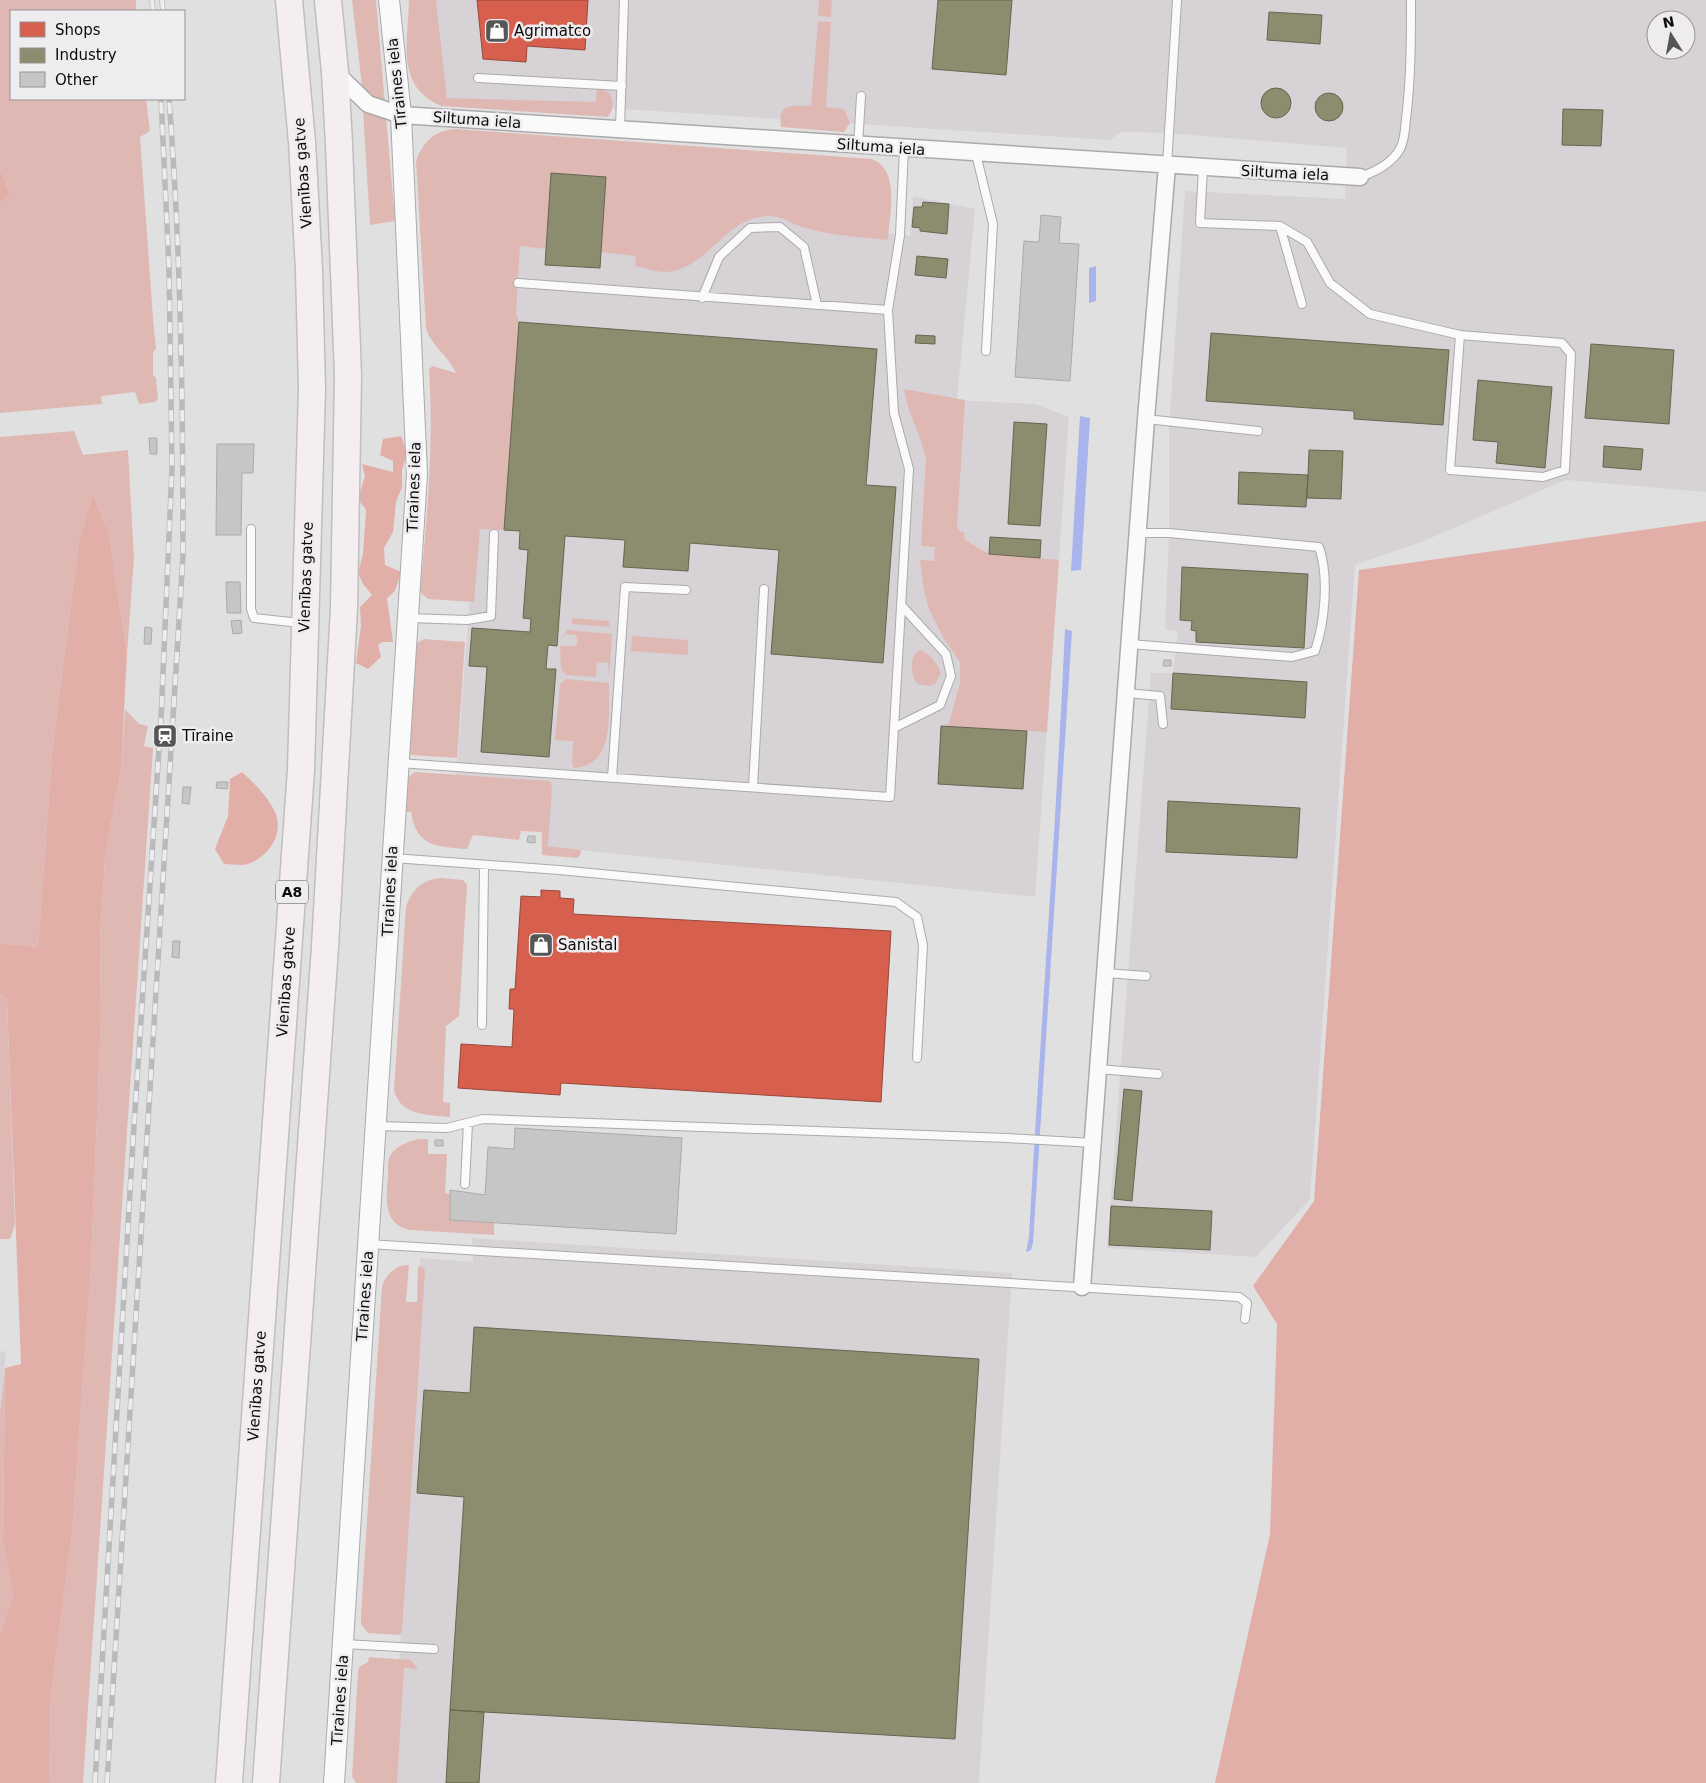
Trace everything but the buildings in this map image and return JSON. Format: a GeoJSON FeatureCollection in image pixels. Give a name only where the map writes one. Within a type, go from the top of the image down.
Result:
{"type":"FeatureCollection","features":[{"type":"Feature","properties":{"kind":"highway","name":"Vienības gatve"},"geometry":{"type":"LineString","coordinates":[[229,1783],[301,770],[312,389],[309,270],[302,142],[289,0]]}},
{"type":"Feature","properties":{"kind":"highway","name":"A8"},"geometry":{"type":"LineString","coordinates":[[266,1783],[325,947],[344,608],[348,375],[335,72],[328,0]]}},
{"type":"Feature","properties":{"kind":"street","name":"Tīraines iela"},"geometry":{"type":"LineString","coordinates":[[334,1783],[397,763],[417,474],[402,116],[389,0]]}},
{"type":"Feature","properties":{"kind":"street","name":"Siltuma iela"},"geometry":{"type":"LineString","coordinates":[[335,72],[368,104],[402,116],[1360,177]]}},
{"type":"Feature","properties":{"kind":"street"},"geometry":{"type":"LineString","coordinates":[[1082,1287],[1146,418],[1167,166]]}},
{"type":"Feature","properties":{"kind":"lane"},"geometry":{"type":"LineString","coordinates":[[620,129],[624,0]]}},
{"type":"Feature","properties":{"kind":"lane"},"geometry":{"type":"LineString","coordinates":[[1167,166],[1177,0]]}},
{"type":"Feature","properties":{"kind":"lane"},"geometry":{"type":"LineString","coordinates":[[1360,177],[1374,172],[1389,161],[1400,149],[1404,139],[1410,86],[1411,0]]}},
{"type":"Feature","properties":{"kind":"lane"},"geometry":{"type":"LineString","coordinates":[[478,78],[622,86]]}},
{"type":"Feature","properties":{"kind":"lane"},"geometry":{"type":"LineString","coordinates":[[858,146],[861,96]]}},
{"type":"Feature","properties":{"kind":"lane"},"geometry":{"type":"LineString","coordinates":[[397,763],[890,797],[909,469],[894,413],[888,310],[900,235],[904,149]]}},
{"type":"Feature","properties":{"kind":"lane"},"geometry":{"type":"LineString","coordinates":[[976,154],[993,224],[986,351]]}},
{"type":"Feature","properties":{"kind":"lane"},"geometry":{"type":"LineString","coordinates":[[1203,168],[1200,223],[1280,226],[1307,242],[1330,282],[1370,314],[1460,335],[1562,344],[1571,354],[1564,470],[1543,476],[1450,470],[1460,335]]}},
{"type":"Feature","properties":{"kind":"lane"},"geometry":{"type":"LineString","coordinates":[[1280,226],[1302,304]]}},
{"type":"Feature","properties":{"kind":"lane"},"geometry":{"type":"LineString","coordinates":[[702,298],[719,257],[750,228],[780,227],[804,247],[817,306]]}},
{"type":"Feature","properties":{"kind":"lane"},"geometry":{"type":"LineString","coordinates":[[518,283],[702,298],[888,310]]}},
{"type":"Feature","properties":{"kind":"lane"},"geometry":{"type":"LineString","coordinates":[[1146,418],[1258,431]]}},
{"type":"Feature","properties":{"kind":"lane"},"geometry":{"type":"LineString","coordinates":[[250,528],[251,609],[254,618],[305,623]]}},
{"type":"Feature","properties":{"kind":"lane"},"geometry":{"type":"LineString","coordinates":[[1130,644],[1292,657],[1315,651],[1322,631],[1324,562],[1319,547],[1169,533],[1138,533]]}},
{"type":"Feature","properties":{"kind":"lane"},"geometry":{"type":"LineString","coordinates":[[407,618],[467,620],[491,616],[494,534]]}},
{"type":"Feature","properties":{"kind":"lane"},"geometry":{"type":"LineString","coordinates":[[612,778],[625,587],[686,590]]}},
{"type":"Feature","properties":{"kind":"lane"},"geometry":{"type":"LineString","coordinates":[[752,787],[764,589]]}},
{"type":"Feature","properties":{"kind":"lane"},"geometry":{"type":"LineString","coordinates":[[894,728],[940,705],[951,676],[946,654],[901,605]]}},
{"type":"Feature","properties":{"kind":"lane"},"geometry":{"type":"LineString","coordinates":[[1126,693],[1160,696],[1163,724]]}},
{"type":"Feature","properties":{"kind":"lane"},"geometry":{"type":"LineString","coordinates":[[392,858],[569,871],[896,902],[917,917],[923,945],[918,1058]]}},
{"type":"Feature","properties":{"kind":"lane"},"geometry":{"type":"LineString","coordinates":[[482,1025],[484,866]]}},
{"type":"Feature","properties":{"kind":"lane"},"geometry":{"type":"LineString","coordinates":[[1106,973],[1146,976]]}},
{"type":"Feature","properties":{"kind":"lane"},"geometry":{"type":"LineString","coordinates":[[1099,1069],[1158,1074]]}},
{"type":"Feature","properties":{"kind":"lane"},"geometry":{"type":"LineString","coordinates":[[376,1126],[447,1128],[483,1119],[1007,1138],[1093,1143]]}},
{"type":"Feature","properties":{"kind":"lane"},"geometry":{"type":"LineString","coordinates":[[465,1184],[468,1123]]}},
{"type":"Feature","properties":{"kind":"lane"},"geometry":{"type":"LineString","coordinates":[[368,1244],[1239,1297],[1247,1303],[1245,1319]]}},
{"type":"Feature","properties":{"kind":"lane"},"geometry":{"type":"LineString","coordinates":[[344,1644],[434,1649]]}},
{"type":"Feature","properties":{"kind":"shaded area"},"geometry":{"type":"Polygon","coordinates":[[[0,0],[136,0],[136,10],[10,10],[10,100],[146,100],[150,131],[140,137],[156,349],[153,352],[153,375],[156,378],[158,399],[155,402],[139,404],[135,392],[101,396],[102,404],[0,413],[0,202],[10,194],[0,169],[0,0]]]}},
{"type":"Feature","properties":{"kind":"shaded area"},"geometry":{"type":"Polygon","coordinates":[[[352,0],[376,0],[395,221],[370,225],[361,77],[352,0]]]}},
{"type":"Feature","properties":{"kind":"shaded area"},"geometry":{"type":"Polygon","coordinates":[[[409,0],[436,0],[447,98],[596,102],[597,89],[607,92],[612,98],[611,112],[608,117],[441,106],[426,97],[416,87],[410,75],[407,61],[409,0]]]}},
{"type":"Feature","properties":{"kind":"shaded area"},"geometry":{"type":"Polygon","coordinates":[[[436,0],[1706,0],[1706,492],[1566,480],[1424,541],[1355,565],[1310,1199],[1256,1257],[1107,1248],[1151,673],[1173,673],[1178,631],[1165,629],[1169,533],[1169,428],[1185,191],[1345,199],[1347,148],[1167,133],[1122,132],[1109,140],[447,98],[436,0]]]}},
{"type":"Feature","properties":{"kind":"shaded area"},"geometry":{"type":"Polygon","coordinates":[[[819,0],[832,0],[831,17],[818,16],[819,0]]]}},
{"type":"Feature","properties":{"kind":"shaded area"},"geometry":{"type":"Polygon","coordinates":[[[818,21],[831,22],[826,107],[844,109],[850,123],[844,132],[781,127],[781,113],[784,109],[793,106],[811,106],[818,21]]]}},
{"type":"Feature","properties":{"kind":"shaded area"},"geometry":{"type":"Polygon","coordinates":[[[455,129],[872,159],[881,165],[887,173],[891,194],[888,240],[828,233],[801,227],[778,217],[764,216],[743,223],[732,230],[691,264],[679,269],[662,272],[635,266],[636,256],[601,252],[606,177],[551,173],[546,249],[520,246],[516,314],[519,322],[504,530],[480,529],[474,602],[428,599],[420,592],[430,454],[429,370],[432,366],[456,373],[428,334],[426,328],[416,161],[422,148],[431,138],[441,132],[455,129]]]}},
{"type":"Feature","properties":{"kind":"shaded area"},"geometry":{"type":"Polygon","coordinates":[[[452,156],[848,187],[846,227],[910,236],[913,196],[975,209],[957,400],[1035,404],[1069,417],[1035,897],[541,846],[542,827],[453,819],[483,424],[452,156]]]}},
{"type":"Feature","properties":{"kind":"shaded area"},"geometry":{"type":"Polygon","coordinates":[[[0,169],[10,194],[0,202],[0,169]]]}},
{"type":"Feature","properties":{"kind":"shaded area"},"geometry":{"type":"Polygon","coordinates":[[[904,389],[965,400],[957,527],[959,531],[964,532],[965,540],[989,554],[1059,560],[1047,732],[948,726],[960,683],[960,662],[943,637],[929,609],[924,590],[920,560],[934,561],[935,547],[921,546],[926,460],[908,407],[904,389]]]}},
{"type":"Feature","properties":{"kind":"shaded area"},"geometry":{"type":"Polygon","coordinates":[[[74,431],[83,455],[128,450],[134,558],[127,654],[109,533],[93,494],[79,540],[52,753],[38,947],[0,943],[0,437],[74,431]]]}},
{"type":"Feature","properties":{"kind":"shaded area"},"geometry":{"type":"Polygon","coordinates":[[[401,436],[407,453],[402,470],[402,487],[396,502],[393,532],[384,548],[385,565],[401,572],[395,591],[387,598],[393,642],[382,642],[378,645],[381,657],[368,669],[356,663],[361,626],[360,607],[372,595],[363,584],[358,573],[363,554],[366,510],[358,499],[365,476],[362,464],[393,472],[393,461],[380,455],[383,439],[401,436]]]}},
{"type":"Feature","properties":{"kind":"shaded area"},"geometry":{"type":"Polygon","coordinates":[[[93,494],[109,533],[127,654],[121,769],[105,859],[100,938],[101,1017],[91,1266],[72,1534],[51,1694],[49,1783],[0,1783],[0,1634],[13,1595],[3,1543],[5,1368],[21,1364],[7,1000],[0,994],[0,943],[38,947],[52,753],[79,540],[93,494]]]}},
{"type":"Feature","properties":{"kind":"shaded area"},"geometry":{"type":"Polygon","coordinates":[[[1706,521],[1706,1783],[1215,1783],[1270,1534],[1277,1324],[1253,1286],[1314,1201],[1359,570],[1706,521]]]}},
{"type":"Feature","properties":{"kind":"shaded area"},"geometry":{"type":"Polygon","coordinates":[[[572,618],[609,621],[610,627],[572,624],[572,618]]]}},
{"type":"Feature","properties":{"kind":"shaded area"},"geometry":{"type":"Polygon","coordinates":[[[567,630],[612,634],[609,678],[608,663],[597,662],[596,677],[566,675],[561,669],[560,646],[574,646],[578,643],[576,635],[566,634],[562,638],[567,630]]]}},
{"type":"Feature","properties":{"kind":"shaded area"},"geometry":{"type":"Polygon","coordinates":[[[632,636],[688,640],[688,655],[631,651],[632,636]]]}},
{"type":"Feature","properties":{"kind":"shaded area"},"geometry":{"type":"Polygon","coordinates":[[[424,639],[465,642],[457,758],[411,755],[409,752],[417,643],[424,639]]]}},
{"type":"Feature","properties":{"kind":"shaded area"},"geometry":{"type":"Polygon","coordinates":[[[919,650],[930,656],[940,670],[941,673],[935,684],[929,686],[918,684],[915,681],[912,672],[912,662],[919,650]]]}},
{"type":"Feature","properties":{"kind":"shaded area"},"geometry":{"type":"Polygon","coordinates":[[[566,679],[609,683],[609,723],[603,748],[597,758],[588,765],[574,768],[572,763],[573,741],[555,740],[560,684],[566,679]]]}},
{"type":"Feature","properties":{"kind":"shaded area"},"geometry":{"type":"Polygon","coordinates":[[[125,709],[139,724],[148,726],[144,746],[153,748],[83,1783],[49,1783],[51,1694],[72,1534],[91,1266],[101,1017],[100,938],[105,859],[121,769],[125,709]]]}},
{"type":"Feature","properties":{"kind":"shaded area"},"geometry":{"type":"Polygon","coordinates":[[[242,772],[259,789],[273,808],[277,816],[277,833],[269,849],[256,860],[245,865],[224,864],[215,849],[228,816],[230,779],[242,772]]]}},
{"type":"Feature","properties":{"kind":"shaded area"},"geometry":{"type":"Polygon","coordinates":[[[415,772],[550,781],[552,787],[548,846],[581,850],[580,855],[577,858],[542,855],[542,832],[521,831],[519,840],[473,835],[467,849],[438,846],[430,843],[423,839],[418,832],[411,812],[406,812],[408,777],[415,772]]]}},
{"type":"Feature","properties":{"kind":"shaded area"},"geometry":{"type":"Polygon","coordinates":[[[441,878],[463,880],[467,885],[459,1016],[446,1026],[443,1102],[450,1103],[450,1117],[425,1114],[409,1109],[397,1099],[394,1090],[406,907],[411,895],[419,886],[428,881],[441,878]]]}},
{"type":"Feature","properties":{"kind":"shaded area"},"geometry":{"type":"Polygon","coordinates":[[[0,994],[7,1000],[15,1224],[10,1239],[0,1239],[0,994]]]}},
{"type":"Feature","properties":{"kind":"shaded area"},"geometry":{"type":"Polygon","coordinates":[[[418,1139],[428,1139],[428,1154],[447,1154],[445,1193],[450,1194],[450,1220],[494,1223],[494,1235],[410,1230],[401,1227],[395,1222],[388,1209],[387,1202],[389,1159],[397,1148],[418,1139]]]}},
{"type":"Feature","properties":{"kind":"shaded area"},"geometry":{"type":"Polygon","coordinates":[[[472,1238],[1012,1273],[979,1783],[390,1783],[400,1646],[420,1258],[473,1262],[472,1238]]]}},
{"type":"Feature","properties":{"kind":"shaded area"},"geometry":{"type":"Polygon","coordinates":[[[404,1265],[409,1265],[406,1302],[417,1302],[418,1266],[423,1267],[425,1271],[402,1632],[399,1635],[368,1633],[361,1624],[361,1615],[382,1286],[392,1271],[404,1265]]]}},
{"type":"Feature","properties":{"kind":"shaded area"},"geometry":{"type":"Polygon","coordinates":[[[0,1351],[6,1352],[0,1411],[0,1351]]]}},
{"type":"Feature","properties":{"kind":"shaded area"},"geometry":{"type":"Polygon","coordinates":[[[5,1368],[3,1543],[13,1595],[0,1634],[0,1411],[5,1368]]]}},
{"type":"Feature","properties":{"kind":"shaded area"},"geometry":{"type":"Polygon","coordinates":[[[369,1657],[411,1660],[418,1669],[404,1668],[397,1783],[356,1783],[352,1776],[358,1672],[359,1667],[368,1662],[369,1657]]]}},
{"type":"Feature","properties":{"kind":"water"},"geometry":{"type":"Polygon","coordinates":[[[1096,266],[1096,301],[1089,303],[1089,268],[1096,266]]]}},
{"type":"Feature","properties":{"kind":"water"},"geometry":{"type":"Polygon","coordinates":[[[1080,416],[1090,418],[1081,570],[1071,571],[1080,416]]]}},
{"type":"Feature","properties":{"kind":"water"},"geometry":{"type":"Polygon","coordinates":[[[1065,629],[1072,631],[1033,1243],[1031,1250],[1026,1252],[1029,1237],[1065,629]]]}},
{"type":"Feature","properties":{"kind":"railway"},"geometry":{"type":"LineString","coordinates":[[152,0],[153,10]]}},
{"type":"Feature","properties":{"kind":"railway"},"geometry":{"type":"LineString","coordinates":[[162,0],[163,10]]}},
{"type":"Feature","properties":{"kind":"railway"},"geometry":{"type":"LineString","coordinates":[[95,1783],[133,1141],[161,719],[172,468],[169,268],[161,100]]}},
{"type":"Feature","properties":{"kind":"railway"},"geometry":{"type":"LineString","coordinates":[[107,1783],[183,556],[180,328],[176,213],[169,100]]}},
{"type":"Feature","properties":{"kind":"place","name":"Agrimatco"},"geometry":{"type":"Point","coordinates":[497,31]}},
{"type":"Feature","properties":{"kind":"place","name":"Tīraine"},"geometry":{"type":"Point","coordinates":[165,736]}},
{"type":"Feature","properties":{"kind":"place","name":"Sanistal"},"geometry":{"type":"Point","coordinates":[541,945]}}]}
